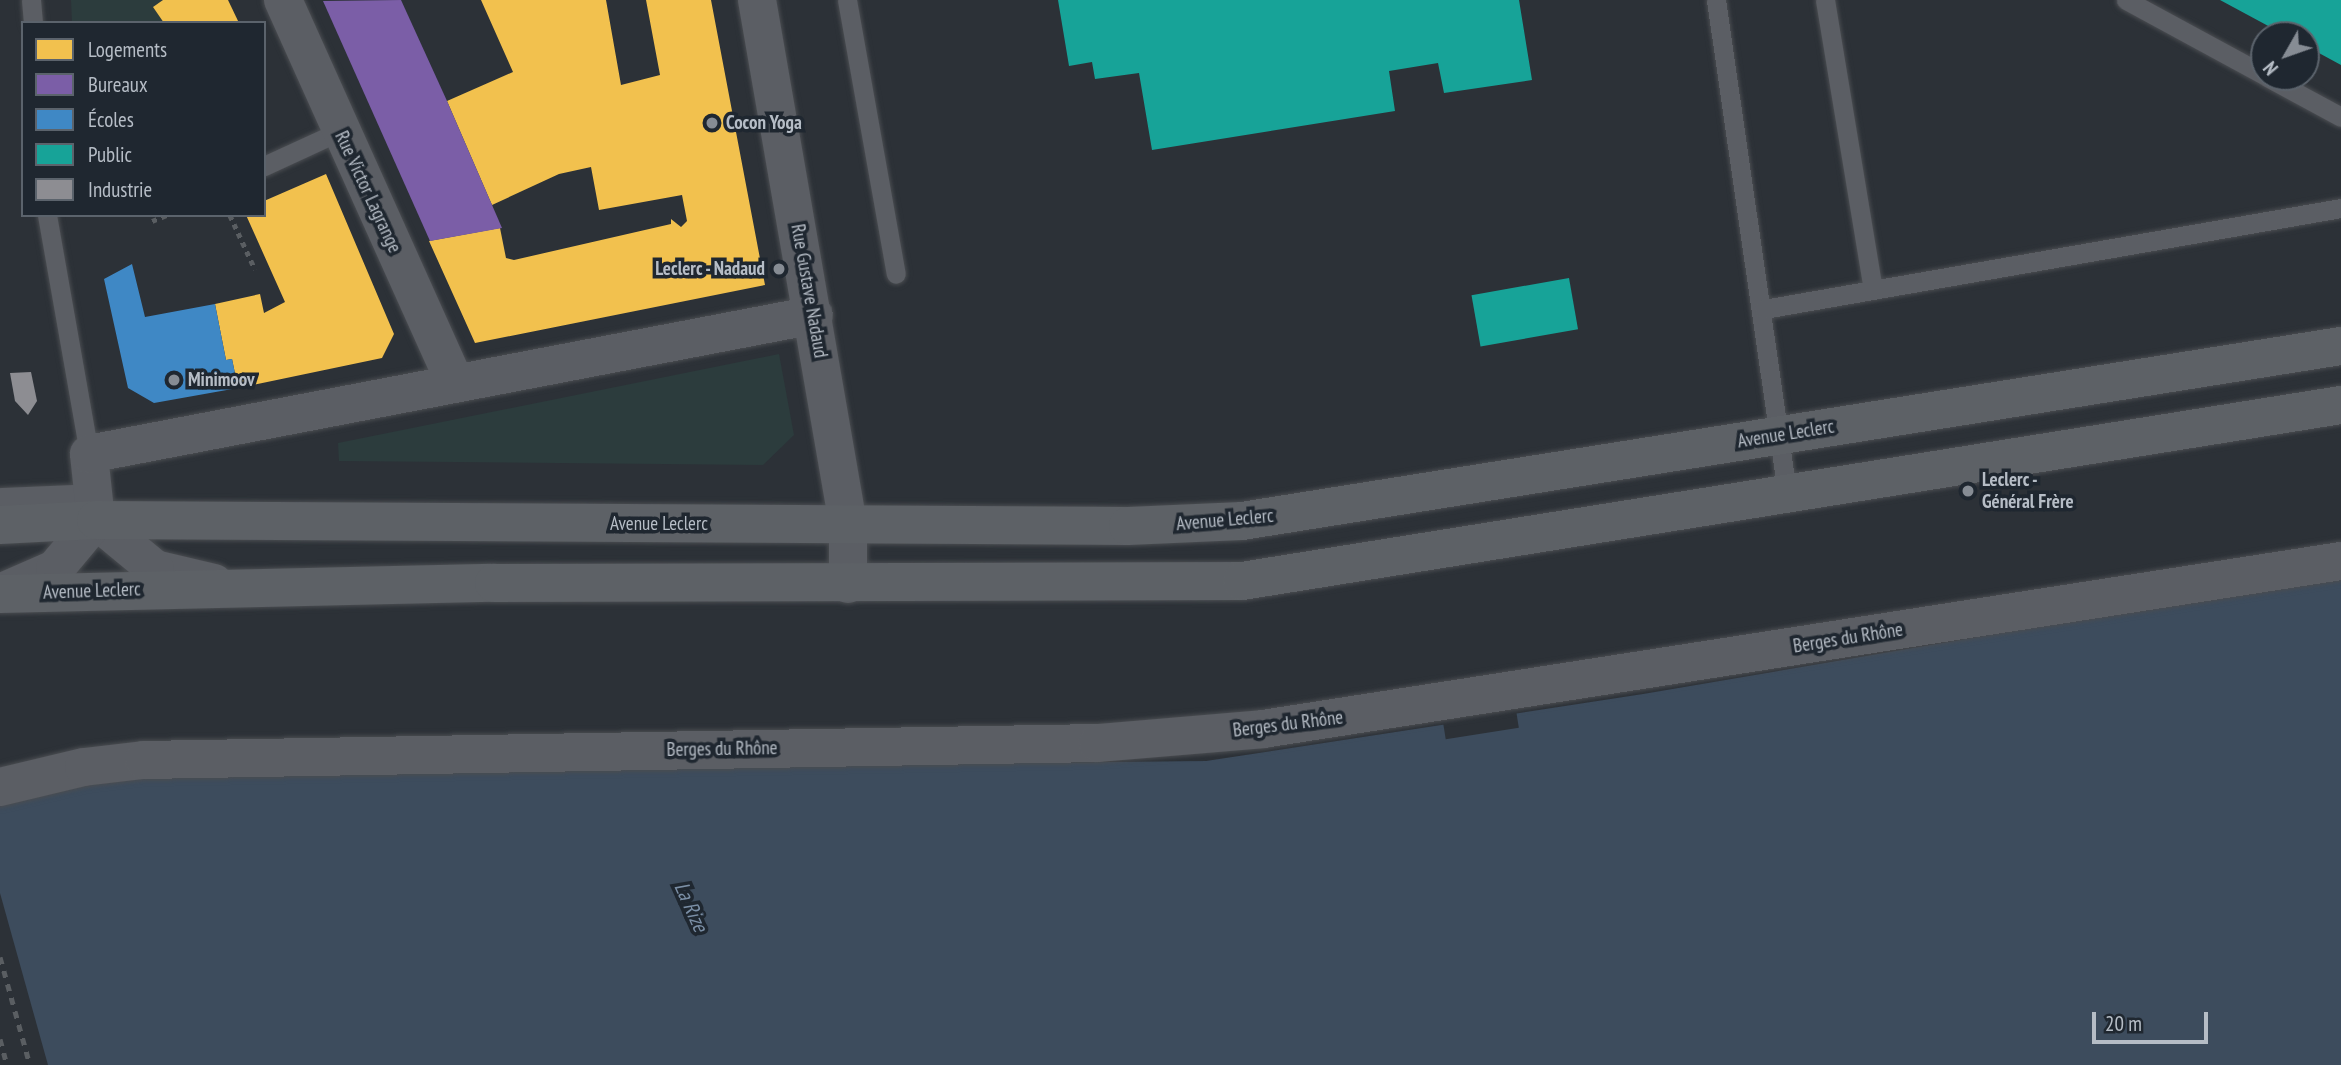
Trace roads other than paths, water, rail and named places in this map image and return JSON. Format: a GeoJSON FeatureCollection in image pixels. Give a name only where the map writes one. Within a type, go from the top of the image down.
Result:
{"type":"FeatureCollection","features":[{"type":"Feature","properties":{"kind":"main road","name":"Avenue Leclerc"},"geometry":{"type":"LineString","coordinates":[[0,525],[95,507],[848,524],[1242,522],[2341,346]]}},
{"type":"Feature","properties":{"kind":"main road","name":"Avenue Leclerc"},"geometry":{"type":"LineString","coordinates":[[0,593],[227,586],[1242,581],[2341,405]]}},
{"type":"Feature","properties":{"kind":"street","name":"Rue Victor Lagrange"},"geometry":{"type":"LineString","coordinates":[[283,0],[455,383]]}},
{"type":"Feature","properties":{"kind":"street","name":"Rue Gustave Nadaud"},"geometry":{"type":"LineString","coordinates":[[757,0],[814,315],[848,524],[848,584]]}},
{"type":"Feature","properties":{"kind":"street"},"geometry":{"type":"LineString","coordinates":[[95,507],[89,454],[814,315]]}},
{"type":"Feature","properties":{"kind":"street","name":"Avenue Leclerc"},"geometry":{"type":"LineString","coordinates":[[0,593],[55,569],[95,507],[155,569],[227,586]]}},
{"type":"Feature","properties":{"kind":"street","name":"Berges du Rhône"},"geometry":{"type":"LineString","coordinates":[[0,787],[84,767],[223,757],[1098,743],[1263,729],[2341,561]]}},
{"type":"Feature","properties":{"kind":"lane"},"geometry":{"type":"LineString","coordinates":[[31,0],[33,21]]}},
{"type":"Feature","properties":{"kind":"lane"},"geometry":{"type":"LineString","coordinates":[[847,0],[896,274]]}},
{"type":"Feature","properties":{"kind":"lane"},"geometry":{"type":"LineString","coordinates":[[1716,0],[1763,309],[1787,494]]}},
{"type":"Feature","properties":{"kind":"lane"},"geometry":{"type":"LineString","coordinates":[[1825,0],[1873,289]]}},
{"type":"Feature","properties":{"kind":"lane"},"geometry":{"type":"LineString","coordinates":[[2126,0],[2250,67]]}},
{"type":"Feature","properties":{"kind":"lane"},"geometry":{"type":"LineString","coordinates":[[2293,91],[2341,117]]}},
{"type":"Feature","properties":{"kind":"lane"},"geometry":{"type":"LineString","coordinates":[[266,165],[340,131]]}},
{"type":"Feature","properties":{"kind":"lane"},"geometry":{"type":"LineString","coordinates":[[1763,309],[2341,208]]}},
{"type":"Feature","properties":{"kind":"lane"},"geometry":{"type":"LineString","coordinates":[[47,217],[89,454]]}},
{"type":"Feature","properties":{"kind":"lane"},"geometry":{"type":"LineString","coordinates":[[0,497],[95,507]]}},
{"type":"Feature","properties":{"kind":"water","name":"La Rize"},"geometry":{"type":"Polygon","coordinates":[[[2341,575],[2341,1065],[0,1065],[0,802],[19,797],[169,772],[1206,761],[1643,694],[2341,575]]]}},
{"type":"Feature","properties":{"kind":"railway"},"geometry":{"type":"LineString","coordinates":[[0,957],[30,1065]]}},
{"type":"Feature","properties":{"kind":"railway"},"geometry":{"type":"LineString","coordinates":[[0,1039],[7,1065]]}},
{"type":"Feature","properties":{"kind":"place","name":"Cocon Yoga"},"geometry":{"type":"Point","coordinates":[712,123]}},
{"type":"Feature","properties":{"kind":"place","name":"Leclerc - Nadaud"},"geometry":{"type":"Point","coordinates":[779,269]}},
{"type":"Feature","properties":{"kind":"place","name":"Minimoov"},"geometry":{"type":"Point","coordinates":[174,380]}},
{"type":"Feature","properties":{"kind":"place","name":"Leclerc - Général Frère"},"geometry":{"type":"Point","coordinates":[1968,491]}}]}
